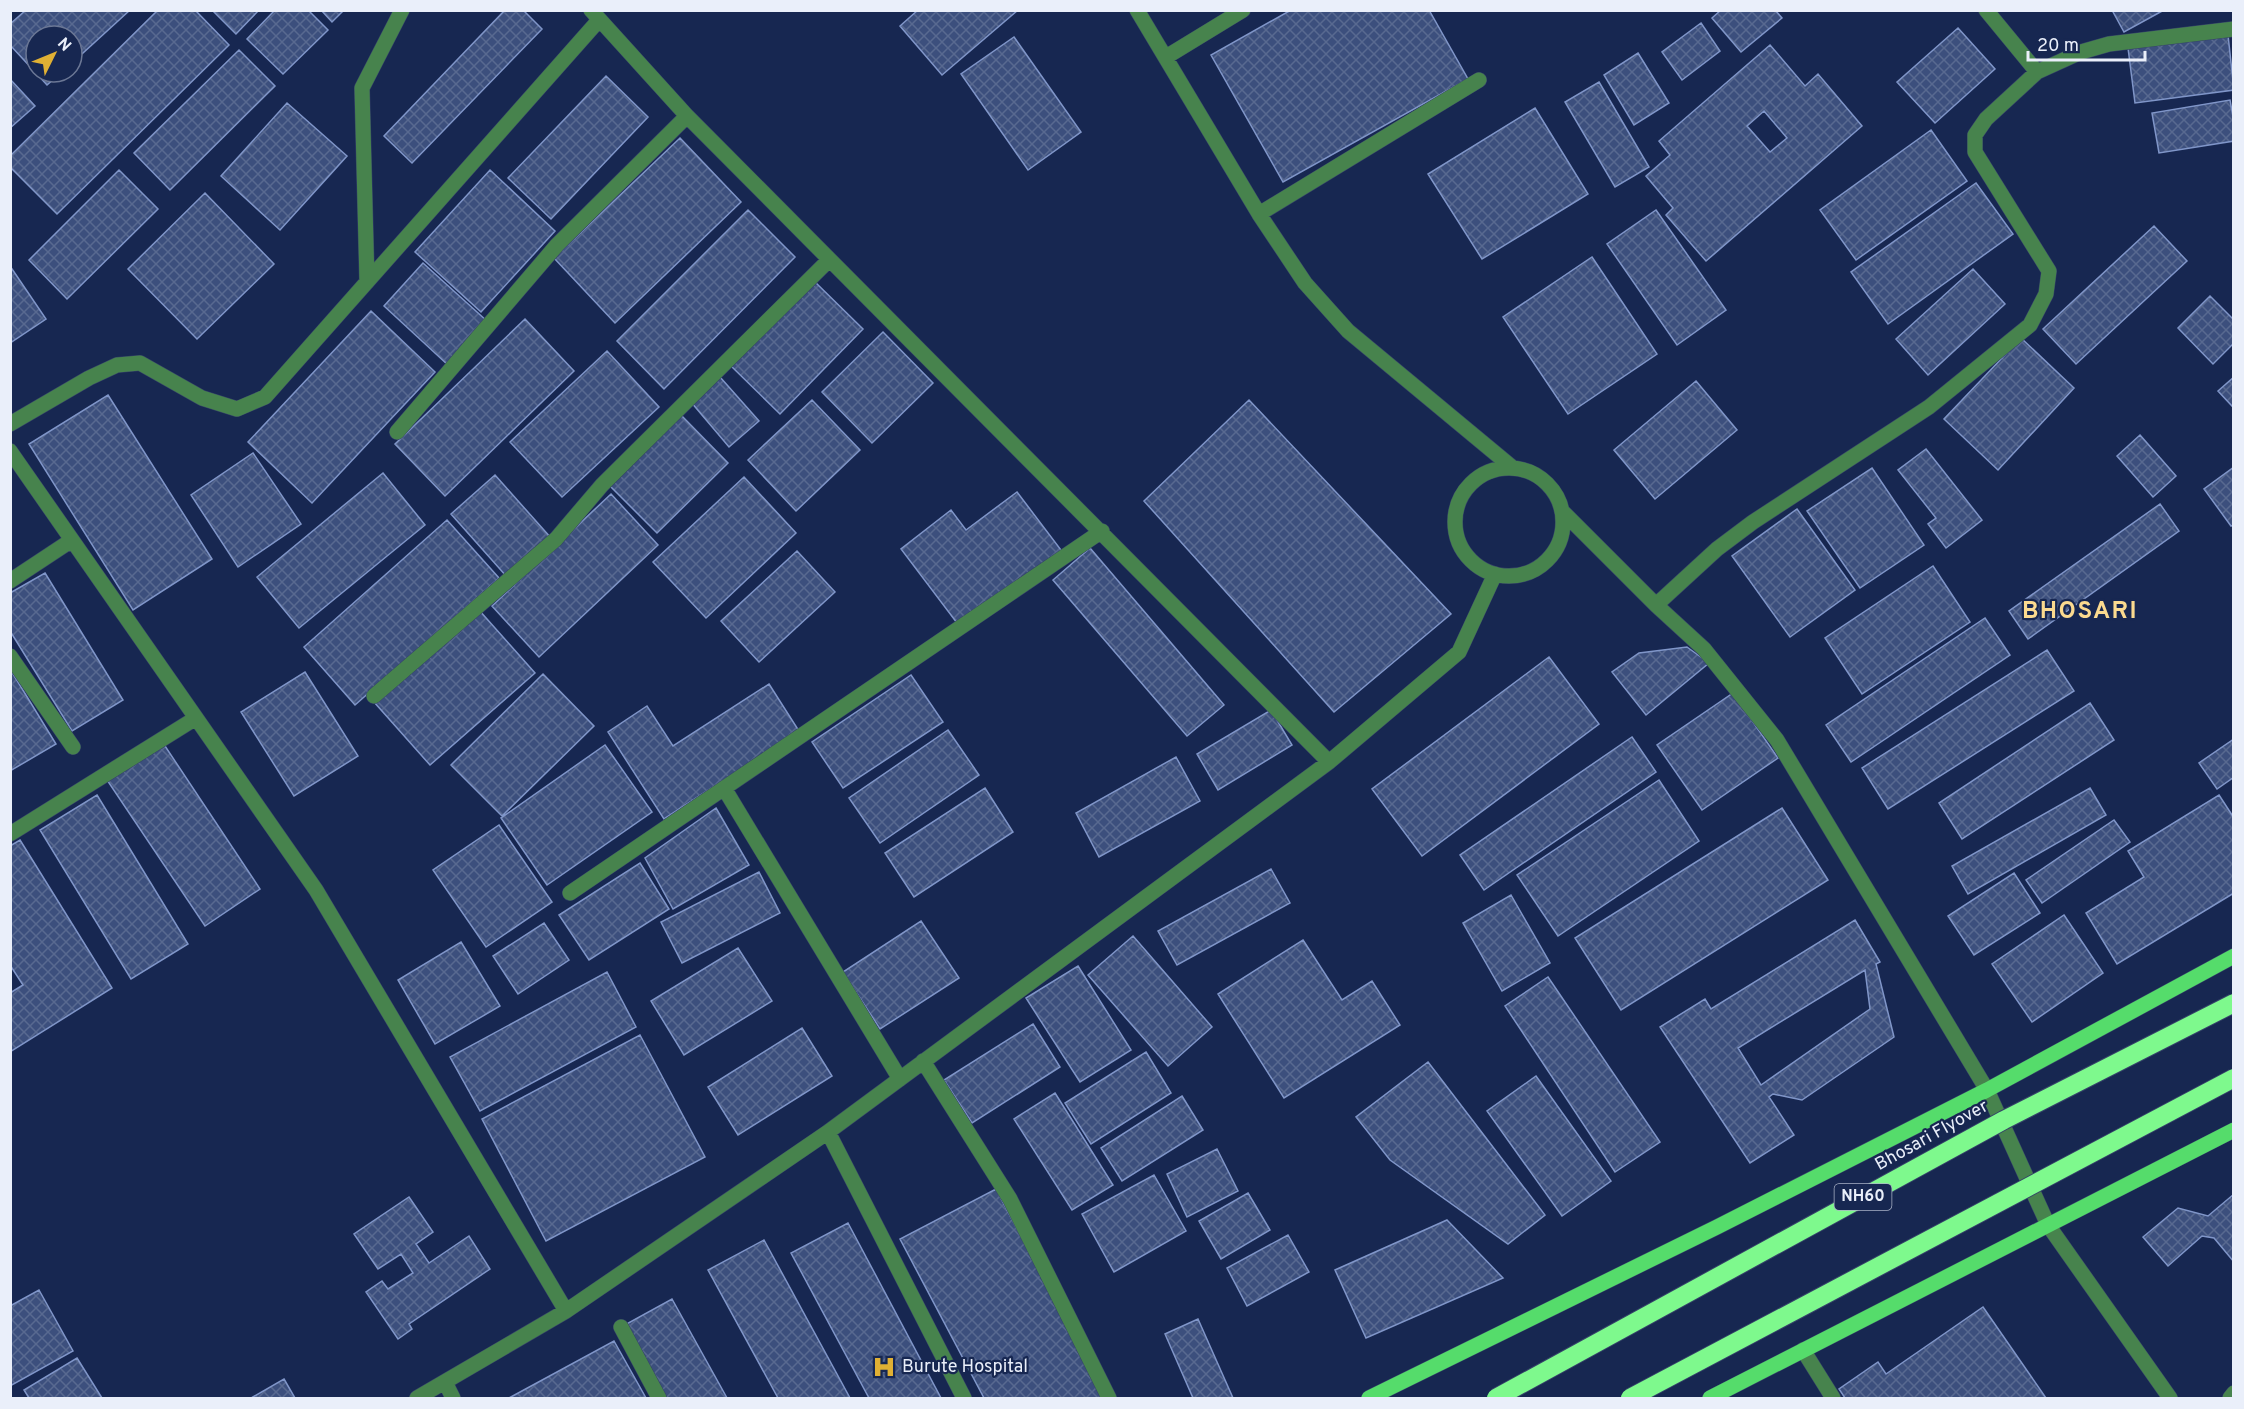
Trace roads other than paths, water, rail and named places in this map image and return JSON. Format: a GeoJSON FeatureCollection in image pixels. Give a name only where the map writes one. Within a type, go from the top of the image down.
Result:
{"type":"FeatureCollection","features":[{"type":"Feature","properties":{"kind":"highway","name":"Bhosari Flyover"},"geometry":{"type":"LineString","coordinates":[[1496,1398],[2004,1120],[2234,1003]]}},
{"type":"Feature","properties":{"kind":"highway"},"geometry":{"type":"LineString","coordinates":[[1630,1398],[2234,1078]]}},
{"type":"Feature","properties":{"kind":"main road"},"geometry":{"type":"LineString","coordinates":[[1369,1398],[1717,1227],[1987,1090],[2234,956]]}},
{"type":"Feature","properties":{"kind":"main road"},"geometry":{"type":"LineString","coordinates":[[1710,1398],[2234,1130]]}},
{"type":"Feature","properties":{"kind":"street"},"geometry":{"type":"LineString","coordinates":[[368,282],[362,88],[402,10]]}},
{"type":"Feature","properties":{"kind":"street"},"geometry":{"type":"LineString","coordinates":[[1137,10],[1259,213],[1305,283],[1348,331],[1513,468]]}},
{"type":"Feature","properties":{"kind":"street"},"geometry":{"type":"LineString","coordinates":[[1166,57],[1243,10]]}},
{"type":"Feature","properties":{"kind":"street"},"geometry":{"type":"LineString","coordinates":[[1986,10],[2037,72]]}},
{"type":"Feature","properties":{"kind":"street"},"geometry":{"type":"LineString","coordinates":[[10,424],[117,364],[140,363],[202,398],[237,409],[265,397],[368,282],[595,15],[687,116],[1102,531],[1329,762]]}},
{"type":"Feature","properties":{"kind":"street"},"geometry":{"type":"LineString","coordinates":[[1656,605],[1717,549],[1753,522],[1929,407],[2030,325],[2046,294],[2049,271],[1975,152],[1975,135],[1986,119],[2037,72],[2081,52],[2109,44],[2234,29]]}},
{"type":"Feature","properties":{"kind":"street"},"geometry":{"type":"LineString","coordinates":[[1259,213],[1479,80]]}},
{"type":"Feature","properties":{"kind":"street"},"geometry":{"type":"LineString","coordinates":[[397,432],[557,245],[687,116]]}},
{"type":"Feature","properties":{"kind":"street"},"geometry":{"type":"LineString","coordinates":[[374,696],[556,539],[602,485],[829,260]]}},
{"type":"Feature","properties":{"kind":"street"},"geometry":{"type":"LineString","coordinates":[[10,451],[316,890],[566,1311]]}},
{"type":"Feature","properties":{"kind":"street"},"geometry":{"type":"LineString","coordinates":[[1513,468],[1530,472],[1545,482],[1556,495],[1562,512],[1563,530],[1558,548],[1547,562],[1531,573],[1513,577],[1495,574],[1480,568],[1468,558],[1460,544],[1456,529],[1456,513],[1461,498],[1476,480],[1496,470],[1513,468]]}},
{"type":"Feature","properties":{"kind":"street"},"geometry":{"type":"LineString","coordinates":[[1562,512],[1704,649],[1777,740],[1987,1090],[2048,1225],[2170,1398]]}},
{"type":"Feature","properties":{"kind":"street"},"geometry":{"type":"LineString","coordinates":[[570,893],[1102,531]]}},
{"type":"Feature","properties":{"kind":"street"},"geometry":{"type":"LineString","coordinates":[[10,580],[72,540]]}},
{"type":"Feature","properties":{"kind":"street"},"geometry":{"type":"LineString","coordinates":[[417,1398],[566,1311],[828,1132],[1329,762],[1459,652],[1495,574]]}},
{"type":"Feature","properties":{"kind":"street"},"geometry":{"type":"LineString","coordinates":[[10,656],[73,747]]}},
{"type":"Feature","properties":{"kind":"street"},"geometry":{"type":"LineString","coordinates":[[13,832],[196,718]]}},
{"type":"Feature","properties":{"kind":"street"},"geometry":{"type":"LineString","coordinates":[[724,788],[900,1078]]}},
{"type":"Feature","properties":{"kind":"street"},"geometry":{"type":"LineString","coordinates":[[924,1061],[1010,1199],[1109,1398]]}},
{"type":"Feature","properties":{"kind":"street"},"geometry":{"type":"LineString","coordinates":[[828,1132],[964,1398]]}},
{"type":"Feature","properties":{"kind":"street"},"geometry":{"type":"LineString","coordinates":[[621,1328],[659,1398]]}},
{"type":"Feature","properties":{"kind":"street"},"geometry":{"type":"LineString","coordinates":[[1803,1350],[1833,1398]]}},
{"type":"Feature","properties":{"kind":"street"},"geometry":{"type":"LineString","coordinates":[[445,1382],[453,1398]]}},
{"type":"Feature","properties":{"kind":"street"},"geometry":{"type":"LineString","coordinates":[[2230,1398],[2234,1393]]}},
{"type":"Feature","properties":{"kind":"place","name":"Burute Hospital"},"geometry":{"type":"Point","coordinates":[884,1367]}},
{"type":"Feature","properties":{"kind":"district","name":"BHOSARI"},"geometry":{"type":"Point","coordinates":[2080,612]}}]}
